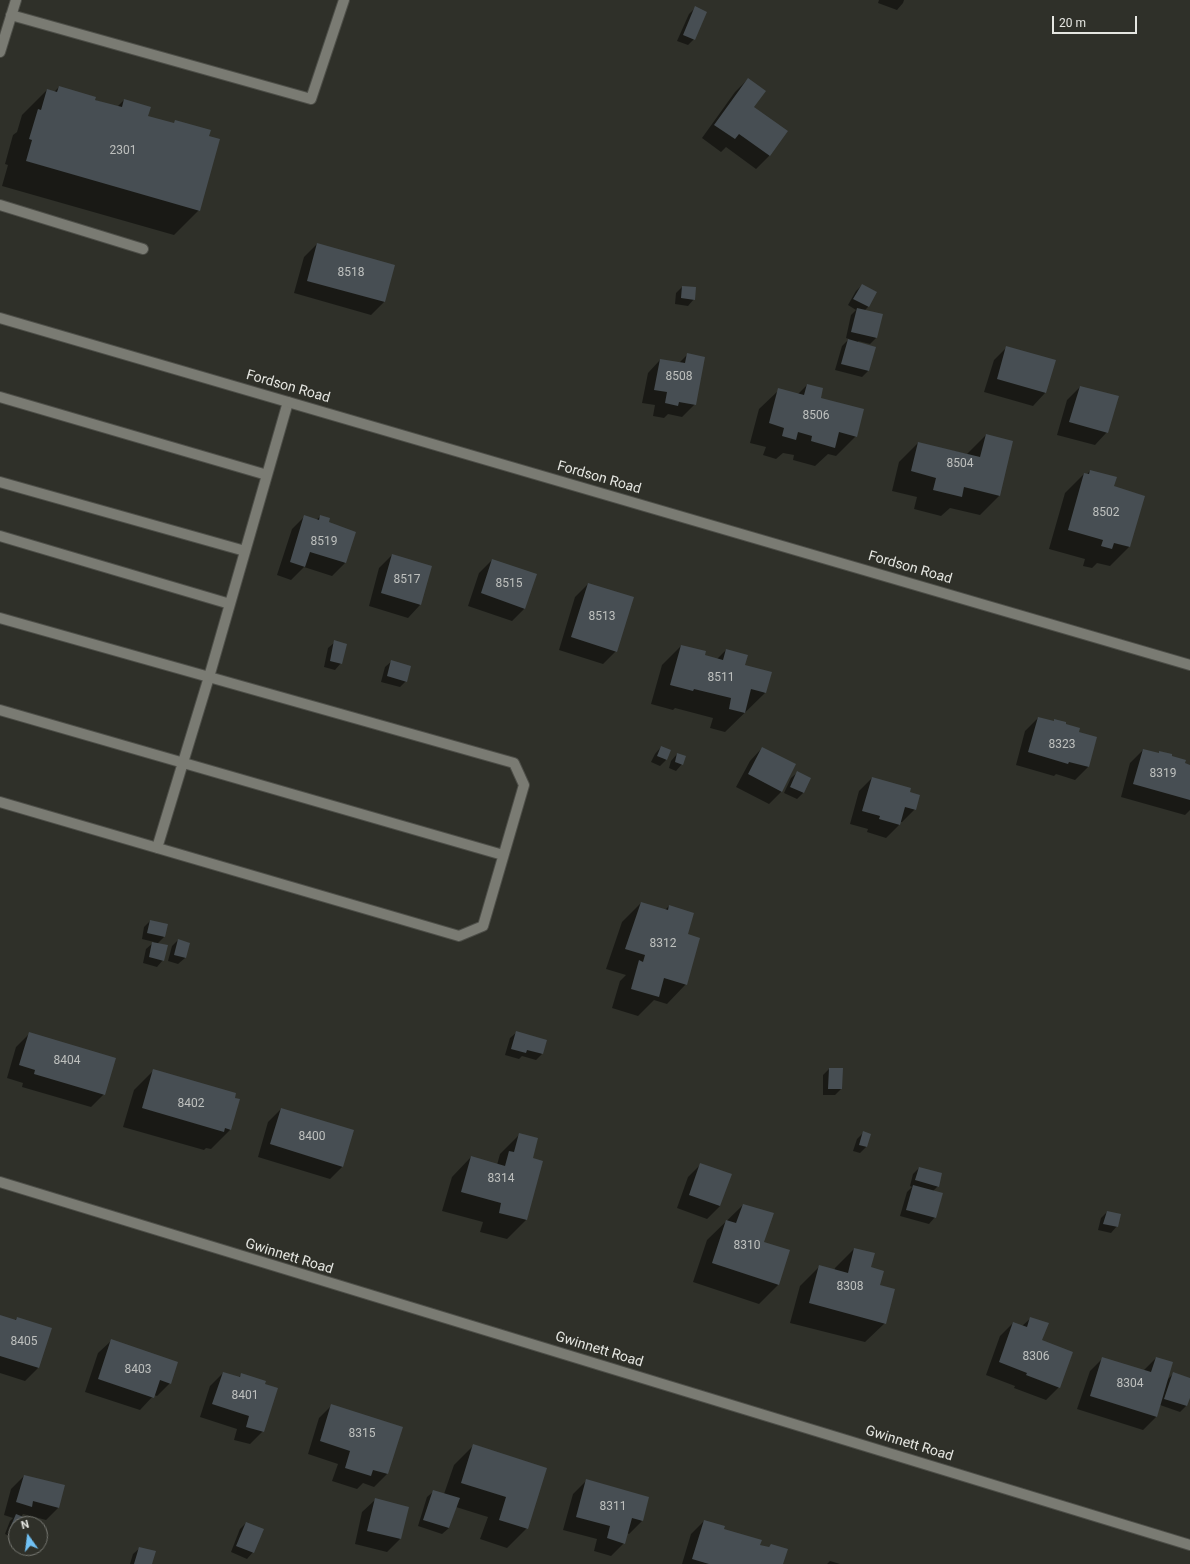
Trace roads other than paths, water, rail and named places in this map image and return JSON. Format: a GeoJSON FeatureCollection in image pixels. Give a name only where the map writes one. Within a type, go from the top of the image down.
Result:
{"type":"FeatureCollection","features":[{"type":"Feature","properties":{"kind":"street"},"geometry":{"type":"LineString","coordinates":[[0,52],[16,0]]}},
{"type":"Feature","properties":{"kind":"street"},"geometry":{"type":"LineString","coordinates":[[11,15],[311,99],[344,0]]}},
{"type":"Feature","properties":{"kind":"street"},"geometry":{"type":"LineString","coordinates":[[0,206],[143,249]]}},
{"type":"Feature","properties":{"kind":"street","name":"Fordson Road"},"geometry":{"type":"LineString","coordinates":[[0,318],[1190,665]]}},
{"type":"Feature","properties":{"kind":"street"},"geometry":{"type":"LineString","coordinates":[[0,397],[267,475]]}},
{"type":"Feature","properties":{"kind":"street"},"geometry":{"type":"LineString","coordinates":[[157,848],[209,677],[288,402]]}},
{"type":"Feature","properties":{"kind":"street"},"geometry":{"type":"LineString","coordinates":[[0,482],[245,551]]}},
{"type":"Feature","properties":{"kind":"street"},"geometry":{"type":"LineString","coordinates":[[0,536],[230,604]]}},
{"type":"Feature","properties":{"kind":"street"},"geometry":{"type":"LineString","coordinates":[[0,618],[514,763],[524,785],[483,926],[459,936],[0,802]]}},
{"type":"Feature","properties":{"kind":"street"},"geometry":{"type":"LineString","coordinates":[[0,710],[503,855]]}},
{"type":"Feature","properties":{"kind":"street","name":"Gwinnett Road"},"geometry":{"type":"LineString","coordinates":[[0,1182],[229,1254],[1033,1496],[1190,1545]]}}]}
